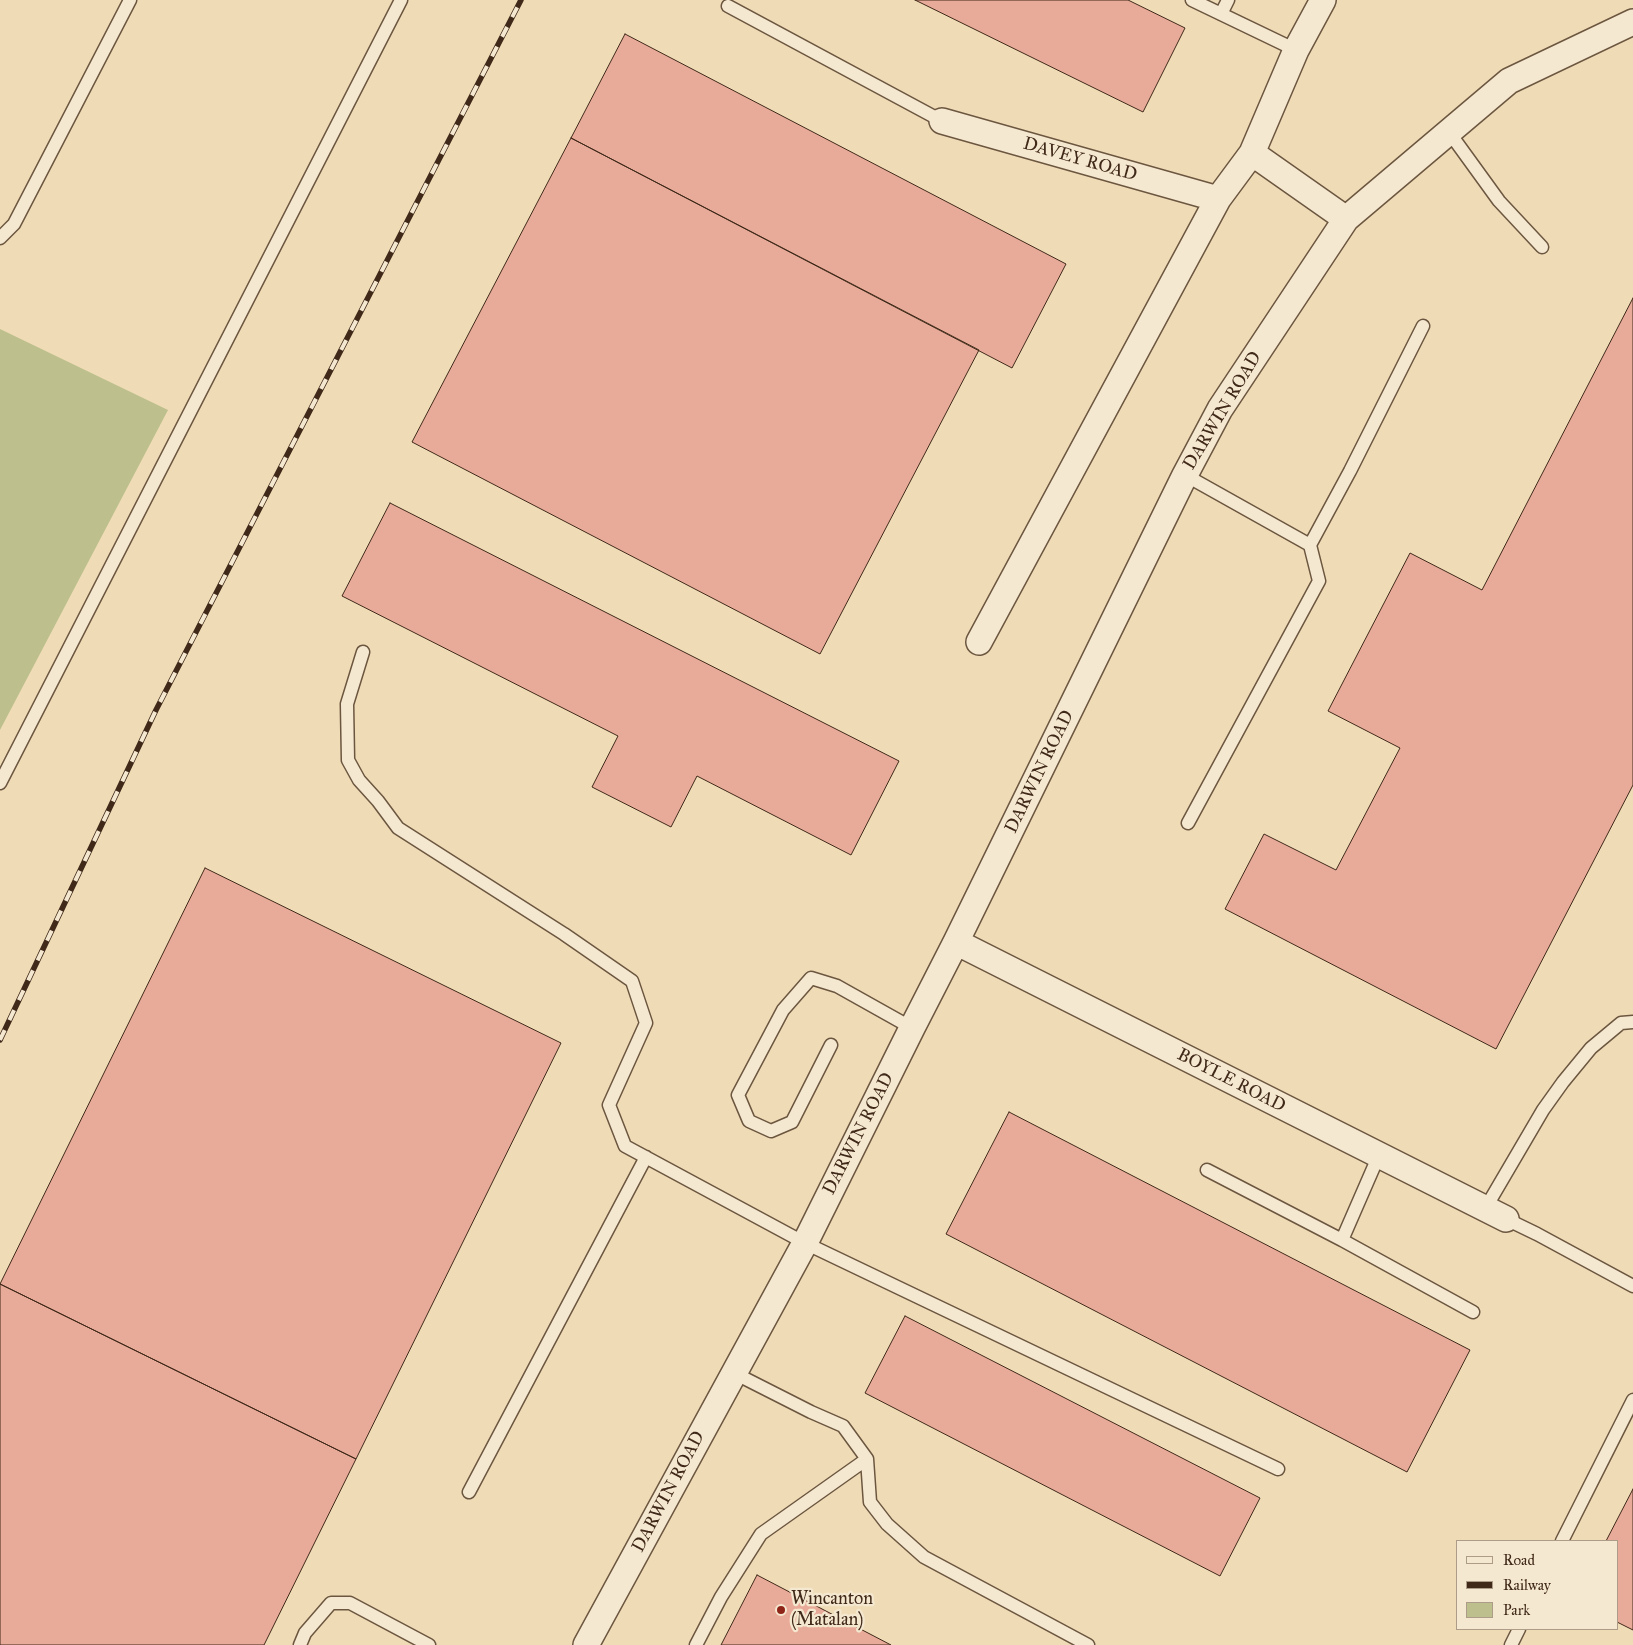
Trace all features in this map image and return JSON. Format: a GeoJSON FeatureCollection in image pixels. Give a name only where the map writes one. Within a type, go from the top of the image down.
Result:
{"type":"FeatureCollection","features":[{"type":"Feature","properties":{"kind":"street"},"geometry":{"type":"LineString","coordinates":[[979,642],[1218,199],[1252,153],[1296,50],[1323,0]]}},
{"type":"Feature","properties":{"kind":"street","name":"DARWIN ROAD"},"geometry":{"type":"LineString","coordinates":[[586,1645],[805,1242],[956,942],[1185,475],[1220,409],[1346,219],[1509,81],[1633,22]]}},
{"type":"Feature","properties":{"kind":"street","name":"DAVEY ROAD"},"geometry":{"type":"LineString","coordinates":[[942,121],[1218,199]]}},
{"type":"Feature","properties":{"kind":"street"},"geometry":{"type":"LineString","coordinates":[[1252,153],[1346,219]]}},
{"type":"Feature","properties":{"kind":"street","name":"BOYLE ROAD"},"geometry":{"type":"LineString","coordinates":[[956,942],[1496,1214]]}},
{"type":"Feature","properties":{"kind":"lane"},"geometry":{"type":"LineString","coordinates":[[0,238],[14,224],[130,0]]}},
{"type":"Feature","properties":{"kind":"lane"},"geometry":{"type":"LineString","coordinates":[[0,783],[401,0]]}},
{"type":"Feature","properties":{"kind":"lane"},"geometry":{"type":"LineString","coordinates":[[1192,0],[1296,50]]}},
{"type":"Feature","properties":{"kind":"lane"},"geometry":{"type":"LineString","coordinates":[[1221,14],[1228,0]]}},
{"type":"Feature","properties":{"kind":"lane"},"geometry":{"type":"LineString","coordinates":[[728,6],[942,121]]}},
{"type":"Feature","properties":{"kind":"lane"},"geometry":{"type":"LineString","coordinates":[[1449,132],[1498,201],[1542,247]]}},
{"type":"Feature","properties":{"kind":"lane"},"geometry":{"type":"LineString","coordinates":[[1188,823],[1319,581],[1310,545],[1350,471],[1423,326]]}},
{"type":"Feature","properties":{"kind":"lane"},"geometry":{"type":"LineString","coordinates":[[1185,475],[1310,545]]}},
{"type":"Feature","properties":{"kind":"lane"},"geometry":{"type":"LineString","coordinates":[[363,652],[346,704],[348,760],[359,780],[378,801],[398,828],[564,934],[632,981],[646,1023],[609,1105],[625,1146],[805,1242],[1278,1469]]}},
{"type":"Feature","properties":{"kind":"lane"},"geometry":{"type":"LineString","coordinates":[[831,1045],[792,1122],[770,1131],[749,1121],[738,1096],[782,1010],[811,978],[837,986],[912,1028]]}},
{"type":"Feature","properties":{"kind":"lane"},"geometry":{"type":"LineString","coordinates":[[1633,1022],[1621,1023],[1591,1048],[1543,1110],[1496,1214],[1553,1242],[1633,1286]]}},
{"type":"Feature","properties":{"kind":"lane"},"geometry":{"type":"LineString","coordinates":[[1342,1240],[1379,1155]]}},
{"type":"Feature","properties":{"kind":"lane"},"geometry":{"type":"LineString","coordinates":[[468,1492],[646,1157]]}},
{"type":"Feature","properties":{"kind":"lane"},"geometry":{"type":"LineString","coordinates":[[1207,1170],[1342,1240],[1473,1312]]}},
{"type":"Feature","properties":{"kind":"lane"},"geometry":{"type":"LineString","coordinates":[[734,1373],[843,1426],[867,1459],[870,1502],[887,1524],[924,1557],[1088,1645]]}},
{"type":"Feature","properties":{"kind":"lane"},"geometry":{"type":"LineString","coordinates":[[1563,1540],[1633,1400]]}},
{"type":"Feature","properties":{"kind":"lane"},"geometry":{"type":"LineString","coordinates":[[696,1645],[721,1598],[761,1534],[867,1459]]}},
{"type":"Feature","properties":{"kind":"lane"},"geometry":{"type":"LineString","coordinates":[[300,1645],[306,1633],[330,1603],[350,1603],[429,1645]]}},
{"type":"Feature","properties":{"kind":"lane"},"geometry":{"type":"LineString","coordinates":[[1511,1645],[1518,1630]]}},
{"type":"Feature","properties":{"kind":"green space"},"geometry":{"type":"Polygon","coordinates":[[[0,329],[168,410],[0,730],[0,329]]]}},
{"type":"Feature","properties":{"kind":"building"},"geometry":{"type":"Polygon","coordinates":[[[915,0],[1128,0],[1185,28],[1143,112],[915,0]]]}},
{"type":"Feature","properties":{"kind":"building"},"geometry":{"type":"Polygon","coordinates":[[[625,34],[1066,264],[1012,368],[571,138],[625,34]]]}},
{"type":"Feature","properties":{"kind":"building"},"geometry":{"type":"Polygon","coordinates":[[[571,138],[979,350],[820,654],[412,442],[571,138]]]}},
{"type":"Feature","properties":{"kind":"building"},"geometry":{"type":"Polygon","coordinates":[[[1633,298],[1633,785],[1496,1049],[1225,909],[1264,834],[1336,870],[1400,748],[1328,711],[1410,553],[1482,590],[1633,298]]]}},
{"type":"Feature","properties":{"kind":"building"},"geometry":{"type":"Polygon","coordinates":[[[390,503],[899,761],[851,855],[697,776],[671,827],[592,787],[618,736],[342,596],[390,503]]]}},
{"type":"Feature","properties":{"kind":"building"},"geometry":{"type":"Polygon","coordinates":[[[205,868],[561,1043],[356,1459],[0,1284],[205,868]]]}},
{"type":"Feature","properties":{"kind":"building"},"geometry":{"type":"Polygon","coordinates":[[[1009,1112],[1470,1350],[1407,1472],[946,1234],[1009,1112]]]}},
{"type":"Feature","properties":{"kind":"building"},"geometry":{"type":"Polygon","coordinates":[[[0,1284],[356,1459],[264,1645],[0,1645],[0,1284]]]}},
{"type":"Feature","properties":{"kind":"building"},"geometry":{"type":"Polygon","coordinates":[[[905,1316],[1260,1498],[1220,1576],[865,1393],[905,1316]]]}},
{"type":"Feature","properties":{"kind":"building"},"geometry":{"type":"Polygon","coordinates":[[[1633,1489],[1633,1630],[1618,1622],[1618,1540],[1607,1540],[1633,1489]]]}},
{"type":"Feature","properties":{"kind":"building","name":"Wincanton (Matalan)"},"geometry":{"type":"Polygon","coordinates":[[[757,1575],[891,1645],[721,1645],[757,1575]]]}},
{"type":"Feature","properties":{"kind":"railway"},"geometry":{"type":"LineString","coordinates":[[0,1040],[156,710],[521,0]]}},
{"type":"Feature","properties":{"kind":"place","name":"Wincanton (Matalan)"},"geometry":{"type":"Point","coordinates":[781,1610]}}]}
